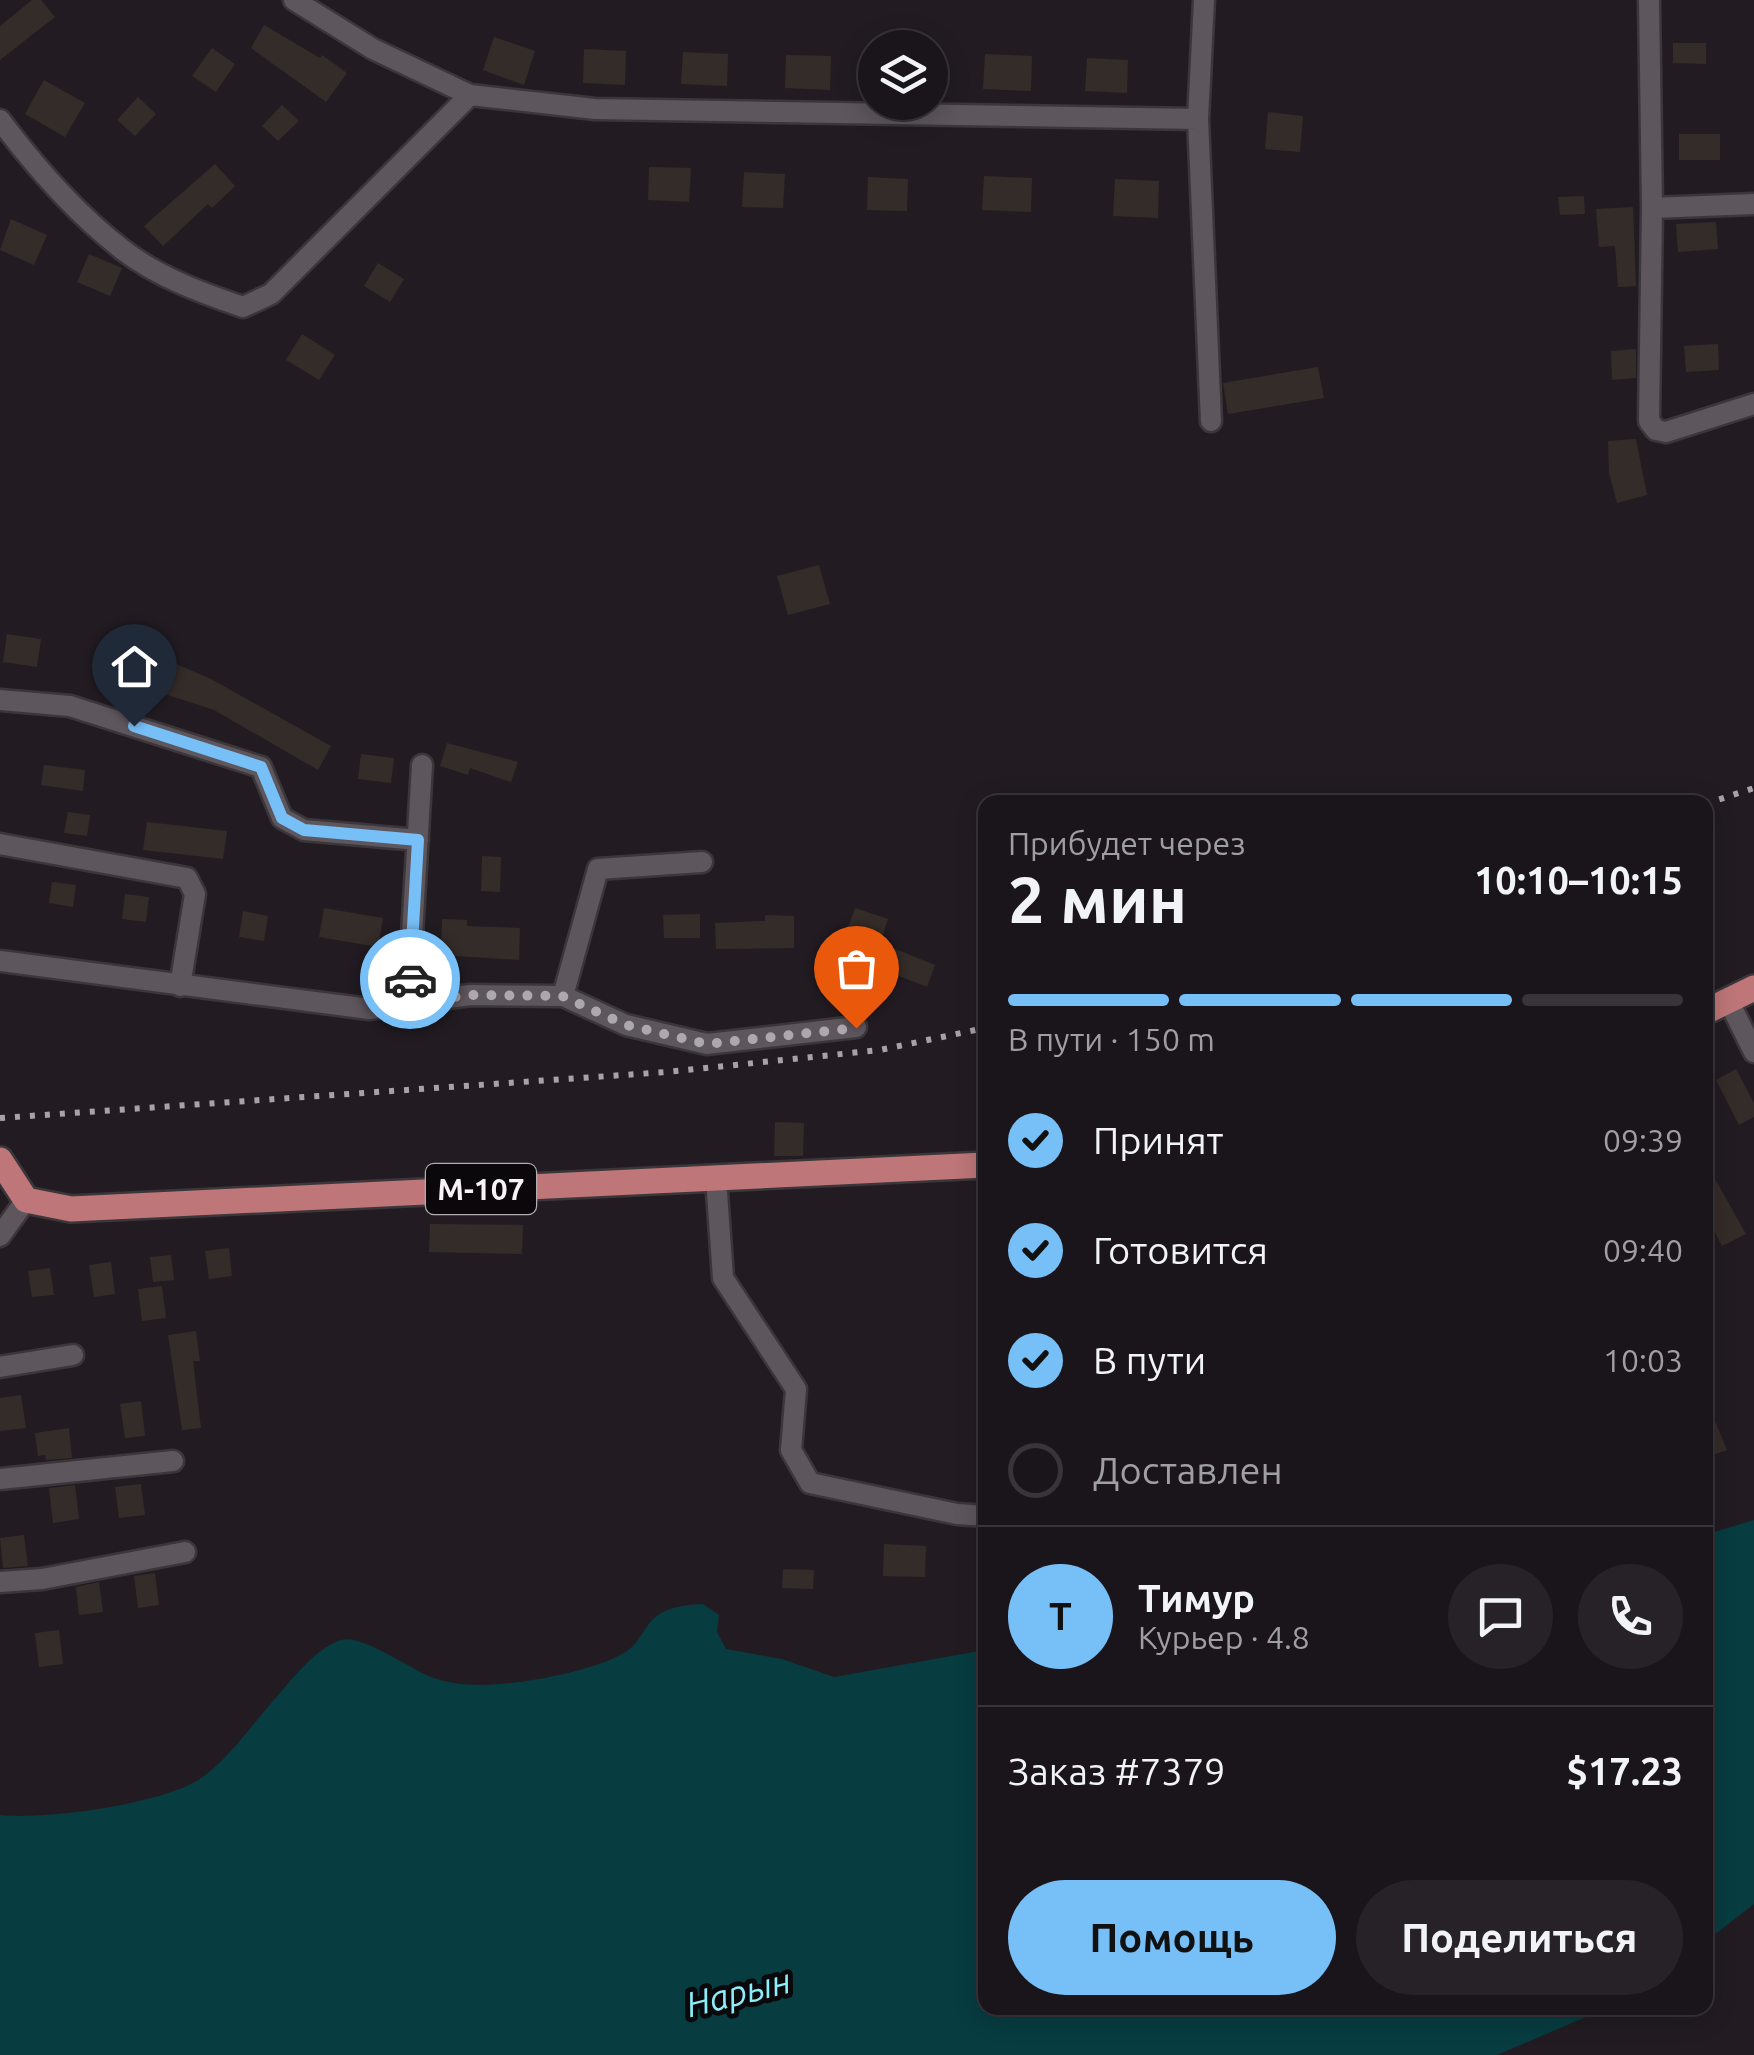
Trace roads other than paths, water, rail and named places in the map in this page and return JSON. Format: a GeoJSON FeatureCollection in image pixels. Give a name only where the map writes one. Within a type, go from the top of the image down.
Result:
{"type":"FeatureCollection","features":[{"type":"Feature","properties":{"kind":"main road"},"geometry":{"type":"LineString","coordinates":[[1717,1006],[1754,988]]}},
{"type":"Feature","properties":{"kind":"main road"},"geometry":{"type":"LineString","coordinates":[[0,1160],[26,1200]]}},
{"type":"Feature","properties":{"kind":"main road","name":"М-107"},"geometry":{"type":"LineString","coordinates":[[26,1200],[70,1209],[978,1165]]}},
{"type":"Feature","properties":{"kind":"street"},"geometry":{"type":"LineString","coordinates":[[294,0],[321,7],[374,49],[470,95],[594,109],[1198,119]]}},
{"type":"Feature","properties":{"kind":"street"},"geometry":{"type":"LineString","coordinates":[[1204,0],[1198,119],[1210,421]]}},
{"type":"Feature","properties":{"kind":"street"},"geometry":{"type":"LineString","coordinates":[[1649,0],[1650,421],[1656,430],[1666,432],[1754,404]]}},
{"type":"Feature","properties":{"kind":"street"},"geometry":{"type":"LineString","coordinates":[[0,120],[40,174],[124,252],[189,288],[242,307],[271,294],[470,95]]}},
{"type":"Feature","properties":{"kind":"street"},"geometry":{"type":"LineString","coordinates":[[1652,208],[1754,204]]}},
{"type":"Feature","properties":{"kind":"street"},"geometry":{"type":"LineString","coordinates":[[0,700],[70,706],[261,767],[282,818],[304,830],[418,840]]}},
{"type":"Feature","properties":{"kind":"street"},"geometry":{"type":"LineString","coordinates":[[408,1003],[422,765]]}},
{"type":"Feature","properties":{"kind":"street"},"geometry":{"type":"LineString","coordinates":[[0,844],[188,878],[195,894],[180,986]]}},
{"type":"Feature","properties":{"kind":"street"},"geometry":{"type":"LineString","coordinates":[[562,996],[598,869],[702,862]]}},
{"type":"Feature","properties":{"kind":"street"},"geometry":{"type":"LineString","coordinates":[[0,961],[369,1009],[470,995],[562,996],[626,1025],[707,1044],[856,1028]]}},
{"type":"Feature","properties":{"kind":"street"},"geometry":{"type":"LineString","coordinates":[[1717,1006],[1754,1052]]}},
{"type":"Feature","properties":{"kind":"street"},"geometry":{"type":"LineString","coordinates":[[716,1178],[723,1278],[796,1388],[791,1450],[810,1482],[978,1515]]}},
{"type":"Feature","properties":{"kind":"street"},"geometry":{"type":"LineString","coordinates":[[0,1236],[26,1200]]}},
{"type":"Feature","properties":{"kind":"street"},"geometry":{"type":"LineString","coordinates":[[0,1368],[73,1356]]}},
{"type":"Feature","properties":{"kind":"street"},"geometry":{"type":"LineString","coordinates":[[0,1478],[173,1461]]}},
{"type":"Feature","properties":{"kind":"street"},"geometry":{"type":"LineString","coordinates":[[0,1582],[42,1579],[186,1552]]}},
{"type":"Feature","properties":{"kind":"water"},"geometry":{"type":"Polygon","coordinates":[[[1754,1520],[1754,1904],[1713,1936],[1713,1533],[1754,1520]]]}},
{"type":"Feature","properties":{"kind":"water","name":"Нарын"},"geometry":{"type":"Polygon","coordinates":[[[703,1604],[719,1615],[717,1632],[726,1649],[782,1659],[834,1677],[978,1651],[978,2015],[1591,2015],[1497,2055],[0,2055],[0,1815],[46,1815],[132,1803],[200,1779],[230,1753],[304,1666],[341,1640],[360,1642],[447,1682],[513,1683],[563,1674],[612,1659],[632,1647],[659,1614],[680,1606],[703,1604]]]}},
{"type":"Feature","properties":{"kind":"railway"},"geometry":{"type":"LineString","coordinates":[[1713,801],[1754,788]]}},
{"type":"Feature","properties":{"kind":"railway"},"geometry":{"type":"LineString","coordinates":[[0,1118],[667,1072],[880,1050],[978,1029]]}}]}
